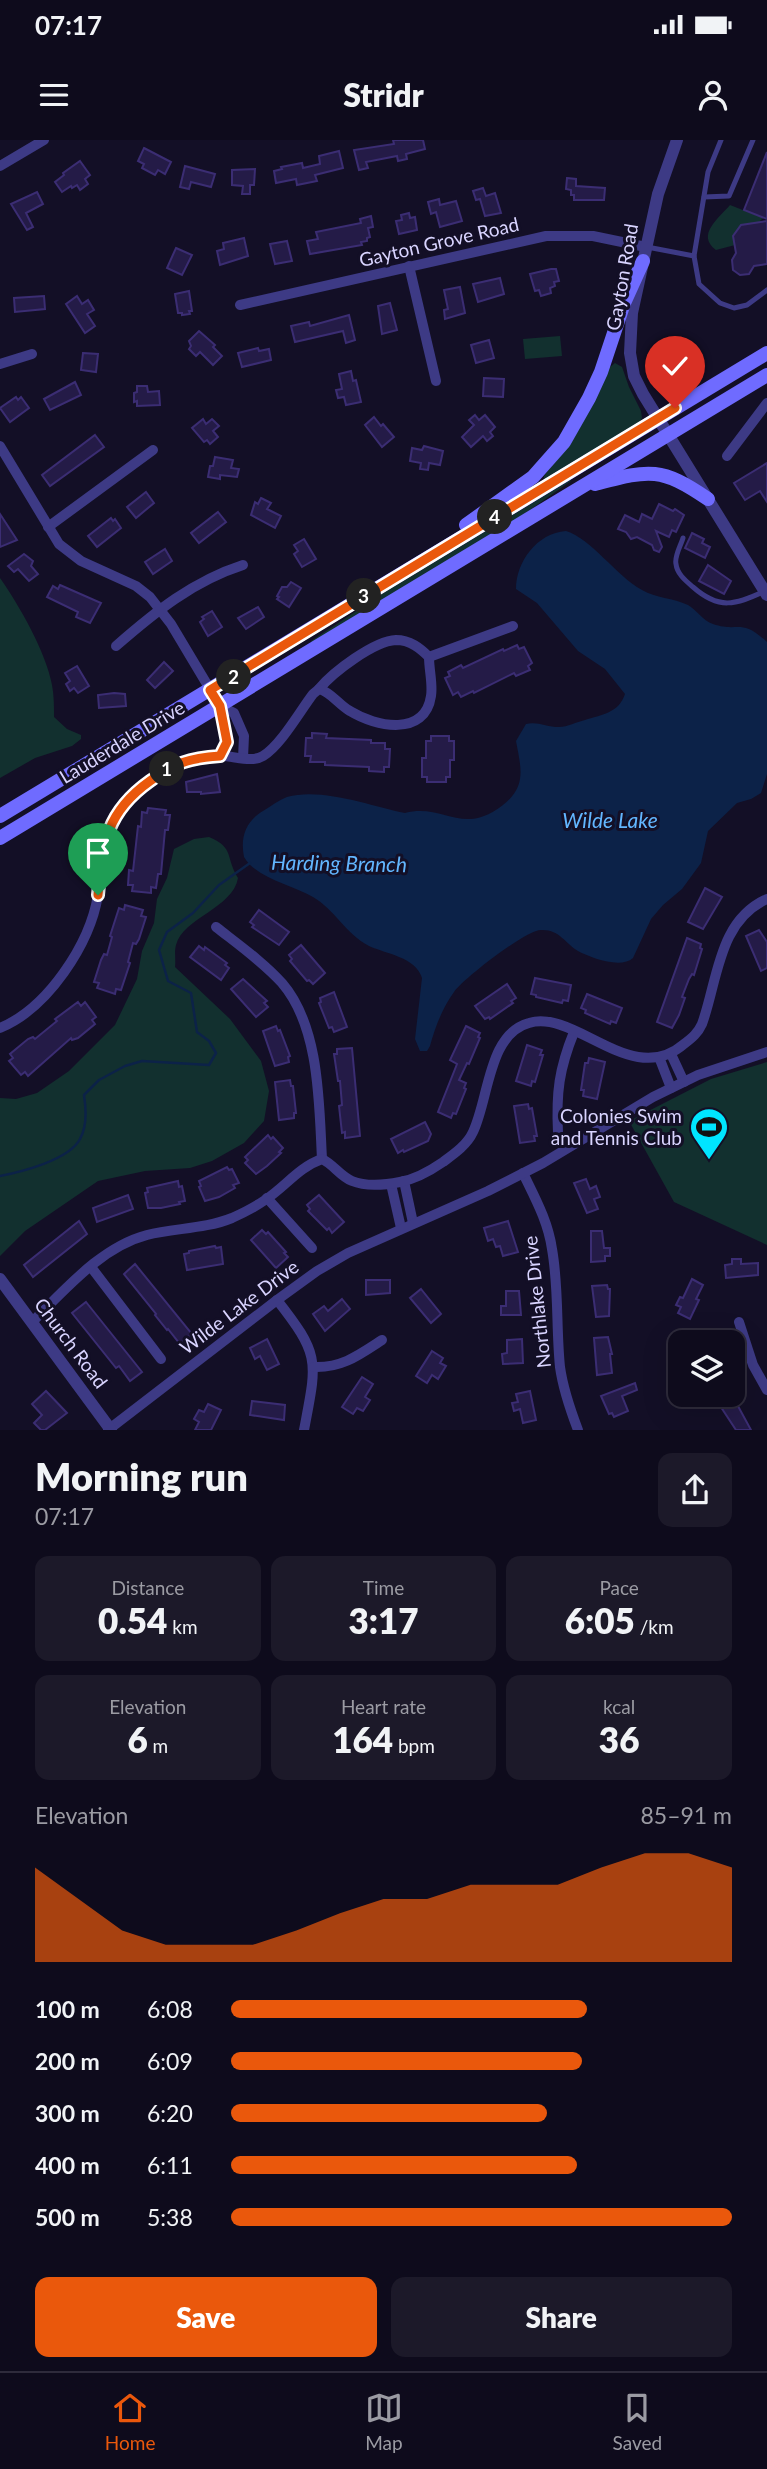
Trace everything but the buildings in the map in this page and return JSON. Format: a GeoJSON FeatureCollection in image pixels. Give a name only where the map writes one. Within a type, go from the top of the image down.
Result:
{"type":"FeatureCollection","features":[{"type":"Feature","properties":{"kind":"main road"},"geometry":{"type":"LineString","coordinates":[[420,562],[480,514],[533,477],[555,454],[573,428],[595,386],[644,254]]}},
{"type":"Feature","properties":{"kind":"main road","name":"Lauderdale Drive"},"geometry":{"type":"LineString","coordinates":[[0,816],[767,353]]}},
{"type":"Feature","properties":{"kind":"main road","name":"Lauderdale Drive"},"geometry":{"type":"LineString","coordinates":[[0,838],[767,375]]}},
{"type":"Feature","properties":{"kind":"main road"},"geometry":{"type":"LineString","coordinates":[[577,489],[628,474],[656,473],[682,482],[708,499]]}},
{"type":"Feature","properties":{"kind":"street"},"geometry":{"type":"LineString","coordinates":[[0,166],[43,140]]}},
{"type":"Feature","properties":{"kind":"street","name":"Gayton Road"},"geometry":{"type":"LineString","coordinates":[[677,140],[658,194],[634,299],[630,353],[634,376],[766,593]]}},
{"type":"Feature","properties":{"kind":"street","name":"Gayton Grove Road"},"geometry":{"type":"LineString","coordinates":[[240,305],[546,236],[593,236],[644,254]]}},
{"type":"Feature","properties":{"kind":"street"},"geometry":{"type":"LineString","coordinates":[[409,266],[436,381]]}},
{"type":"Feature","properties":{"kind":"street"},"geometry":{"type":"LineString","coordinates":[[0,364],[32,354]]}},
{"type":"Feature","properties":{"kind":"street"},"geometry":{"type":"LineString","coordinates":[[727,456],[767,403]]}},
{"type":"Feature","properties":{"kind":"street"},"geometry":{"type":"LineString","coordinates":[[0,446],[59,544],[72,556],[136,586],[160,609],[220,706],[227,742],[220,756]]}},
{"type":"Feature","properties":{"kind":"street"},"geometry":{"type":"LineString","coordinates":[[48,527],[153,450]]}},
{"type":"Feature","properties":{"kind":"street"},"geometry":{"type":"LineString","coordinates":[[116,646],[195,584],[243,565]]}},
{"type":"Feature","properties":{"kind":"street"},"geometry":{"type":"LineString","coordinates":[[429,657],[513,626]]}},
{"type":"Feature","properties":{"kind":"street"},"geometry":{"type":"LineString","coordinates":[[0,1028],[18,1018],[40,1000],[62,975],[80,946],[98,895],[107,834],[122,805],[132,794],[169,767],[188,759],[220,756],[255,759],[267,753],[313,694],[335,673],[389,641],[408,642],[429,657],[432,695],[422,717],[415,722],[391,726],[361,717],[319,689]]}},
{"type":"Feature","properties":{"kind":"street"},"geometry":{"type":"LineString","coordinates":[[220,706],[234,713],[244,736],[243,758]]}},
{"type":"Feature","properties":{"kind":"street"},"geometry":{"type":"LineString","coordinates":[[216,928],[268,969],[283,985],[300,1012],[309,1036],[314,1065],[322,1159],[353,1181],[391,1184],[436,1167],[467,1141],[484,1103],[496,1056],[505,1039],[528,1023],[539,1021],[559,1025],[630,1055],[659,1057],[670,1054],[698,1032],[723,948],[738,920],[750,908],[767,900]]}},
{"type":"Feature","properties":{"kind":"street"},"geometry":{"type":"LineString","coordinates":[[558,1133],[557,1092],[566,1052],[574,1032]]}},
{"type":"Feature","properties":{"kind":"street","name":"Wilde Lake Drive"},"geometry":{"type":"LineString","coordinates":[[110,1429],[277,1300],[337,1259],[523,1173],[698,1075],[767,1052]]}},
{"type":"Feature","properties":{"kind":"street"},"geometry":{"type":"LineString","coordinates":[[670,1054],[684,1082]]}},
{"type":"Feature","properties":{"kind":"street"},"geometry":{"type":"LineString","coordinates":[[659,1057],[671,1088]]}},
{"type":"Feature","properties":{"kind":"street"},"geometry":{"type":"LineString","coordinates":[[32,1322],[100,1258],[128,1242],[147,1235],[209,1225],[232,1217],[267,1198],[299,1172],[322,1159]]}},
{"type":"Feature","properties":{"kind":"street","name":"Northlake Drive"},"geometry":{"type":"LineString","coordinates":[[523,1173],[550,1236],[555,1270],[561,1369],[569,1407],[578,1430]]}},
{"type":"Feature","properties":{"kind":"street"},"geometry":{"type":"LineString","coordinates":[[404,1181],[412,1223]]}},
{"type":"Feature","properties":{"kind":"street"},"geometry":{"type":"LineString","coordinates":[[391,1184],[401,1228]]}},
{"type":"Feature","properties":{"kind":"street"},"geometry":{"type":"LineString","coordinates":[[267,1198],[312,1248]]}},
{"type":"Feature","properties":{"kind":"street"},"geometry":{"type":"LineString","coordinates":[[91,1267],[161,1359]]}},
{"type":"Feature","properties":{"kind":"street","name":"Church Road"},"geometry":{"type":"LineString","coordinates":[[0,1279],[110,1429]]}},
{"type":"Feature","properties":{"kind":"street"},"geometry":{"type":"LineString","coordinates":[[277,1300],[309,1344],[314,1367],[304,1430]]}},
{"type":"Feature","properties":{"kind":"street"},"geometry":{"type":"LineString","coordinates":[[739,1322],[753,1365],[767,1390]]}},
{"type":"Feature","properties":{"kind":"street"},"geometry":{"type":"LineString","coordinates":[[314,1367],[327,1368],[347,1363],[382,1340]]}},
{"type":"Feature","properties":{"kind":"lane"},"geometry":{"type":"LineString","coordinates":[[721,140],[708,173],[694,256],[699,284],[720,303],[734,308],[747,305],[767,289]]}},
{"type":"Feature","properties":{"kind":"lane"},"geometry":{"type":"LineString","coordinates":[[704,197],[729,196],[754,140]]}},
{"type":"Feature","properties":{"kind":"lane"},"geometry":{"type":"LineString","coordinates":[[644,254],[694,256]]}},
{"type":"Feature","properties":{"kind":"lane"},"geometry":{"type":"LineString","coordinates":[[683,538],[675,562],[677,568],[683,578],[710,599],[735,603],[766,593]]}},
{"type":"Feature","properties":{"kind":"green space"},"geometry":{"type":"Polygon","coordinates":[[[730,205],[763,218],[759,222],[741,225],[734,236],[735,245],[716,250],[710,244],[708,233],[730,205]]]}},
{"type":"Feature","properties":{"kind":"green space"},"geometry":{"type":"Polygon","coordinates":[[[560,336],[562,356],[525,359],[523,339],[560,336]]]}},
{"type":"Feature","properties":{"kind":"green space"},"geometry":{"type":"Polygon","coordinates":[[[615,363],[622,367],[641,411],[640,422],[544,480],[544,476],[573,439],[609,368],[615,363]]]}},
{"type":"Feature","properties":{"kind":"green space"},"geometry":{"type":"Polygon","coordinates":[[[570,480],[517,519],[312,643],[311,641],[385,592],[570,480]]]}},
{"type":"Feature","properties":{"kind":"green space"},"geometry":{"type":"Polygon","coordinates":[[[0,578],[23,615],[44,658],[53,689],[54,717],[67,729],[81,735],[81,739],[72,746],[35,758],[0,778],[0,578]]]}},
{"type":"Feature","properties":{"kind":"green space"},"geometry":{"type":"Polygon","coordinates":[[[209,837],[226,849],[238,878],[227,897],[180,936],[175,948],[175,967],[230,1019],[261,1061],[269,1091],[264,1121],[244,1143],[212,1161],[190,1168],[145,1171],[98,1181],[25,1231],[0,1256],[0,1098],[16,1099],[37,1093],[69,1071],[115,1025],[137,979],[142,951],[154,923],[157,899],[167,878],[174,849],[194,839],[209,837]]]}},
{"type":"Feature","properties":{"kind":"green space","name":"Colonies Swim and Tennis Club"},"geometry":{"type":"Polygon","coordinates":[[[767,1062],[767,1245],[674,1202],[629,1121],[711,1079],[767,1062]]]}},
{"type":"Feature","properties":{"kind":"water","name":"Wilde Lake"},"geometry":{"type":"Polygon","coordinates":[[[566,531],[585,541],[622,576],[642,590],[688,605],[713,624],[751,630],[767,642],[767,774],[761,793],[737,803],[708,831],[701,863],[682,889],[651,919],[633,958],[621,963],[598,959],[578,951],[553,932],[533,932],[496,956],[460,985],[443,1011],[427,1051],[420,1051],[415,1039],[422,978],[419,971],[400,957],[361,941],[313,897],[257,870],[244,857],[244,836],[248,825],[257,815],[284,798],[300,795],[330,796],[405,813],[431,812],[464,819],[489,814],[511,798],[519,784],[520,768],[516,741],[526,724],[566,726],[614,709],[625,694],[605,669],[578,651],[537,603],[516,589],[520,569],[530,551],[546,537],[566,531]]]}},
{"type":"Feature","properties":{"kind":"waterway","name":"Harding Branch"},"geometry":{"type":"LineString","coordinates":[[0,1176],[44,1164],[74,1146],[84,1129],[84,1095],[99,1080],[125,1066],[142,1061],[209,1065],[216,1053],[209,1041],[197,1032],[191,993],[168,981],[159,950],[167,932],[193,913],[219,885],[250,863]]}},
{"type":"Feature","properties":{"kind":"place","name":"Colonies Swim and Tennis Club"},"geometry":{"type":"Point","coordinates":[709,1161]}},
{"type":"Feature","properties":{"kind":"route"},"geometry":{"type":"LineString","coordinates":[[98,895],[107,834],[122,805],[132,794],[169,767],[188,759],[220,756],[227,742],[220,706],[210,690],[675,408]]}}]}
